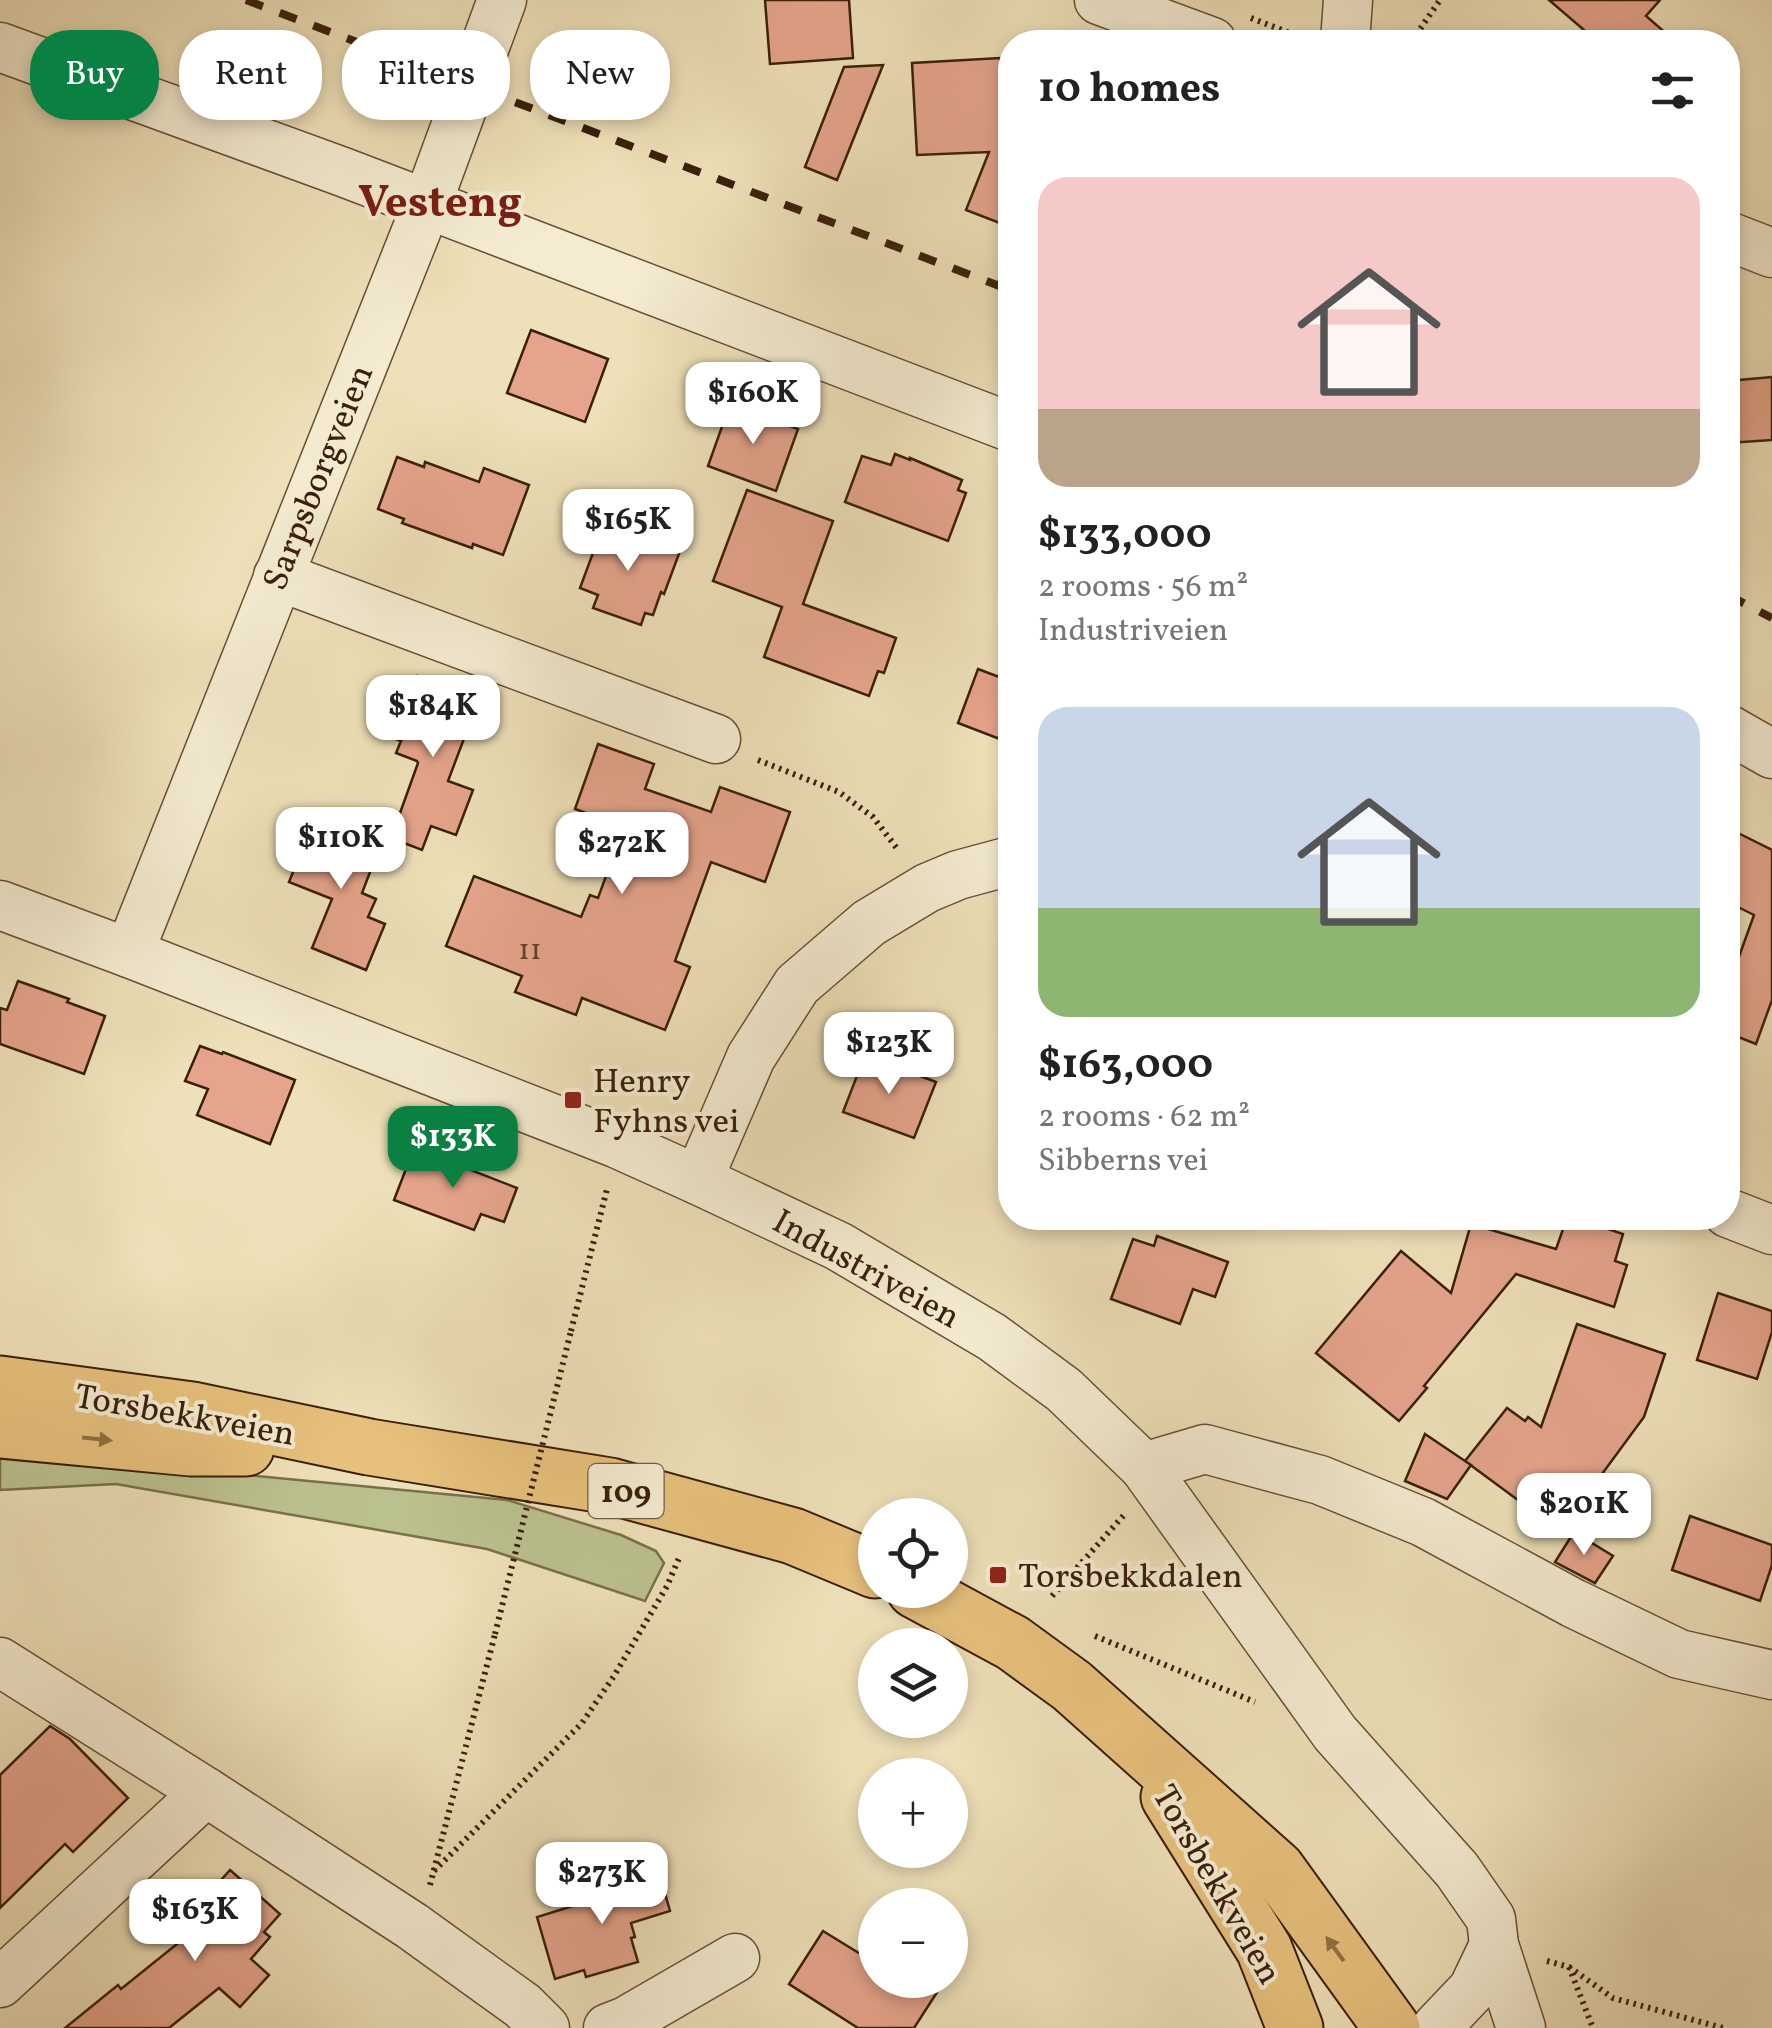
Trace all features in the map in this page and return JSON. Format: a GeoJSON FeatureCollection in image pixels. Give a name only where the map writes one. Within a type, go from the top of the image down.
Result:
{"type":"FeatureCollection","features":[{"type":"Feature","properties":{"kind":"main road","name":"Torsbekkveien"},"geometry":{"type":"LineString","coordinates":[[0,1384],[192,1410],[368,1448],[610,1486],[793,1536],[858,1563]]}},
{"type":"Feature","properties":{"kind":"main road","name":"Torsbekkveien"},"geometry":{"type":"LineString","coordinates":[[0,1430],[190,1448],[368,1448]]}},
{"type":"Feature","properties":{"kind":"main road","name":"Torsbekkveien"},"geometry":{"type":"LineString","coordinates":[[949,1608],[1014,1643],[1072,1686],[1277,1870],[1392,2028]]}},
{"type":"Feature","properties":{"kind":"main road","name":"Torsbekkveien"},"geometry":{"type":"LineString","coordinates":[[1136,1744],[1264,1949],[1295,2028]]}},
{"type":"Feature","properties":{"kind":"street","name":"Sarpsborgveien"},"geometry":{"type":"LineString","coordinates":[[130,953],[427,204],[502,0]]}},
{"type":"Feature","properties":{"kind":"street"},"geometry":{"type":"LineString","coordinates":[[1099,0],[1224,27]]}},
{"type":"Feature","properties":{"kind":"street"},"geometry":{"type":"LineString","coordinates":[[1346,30],[1348,0]]}},
{"type":"Feature","properties":{"kind":"street"},"geometry":{"type":"LineString","coordinates":[[0,47],[998,421]]}},
{"type":"Feature","properties":{"kind":"street"},"geometry":{"type":"LineString","coordinates":[[1740,240],[1772,252]]}},
{"type":"Feature","properties":{"kind":"street"},"geometry":{"type":"LineString","coordinates":[[278,576],[716,740]]}},
{"type":"Feature","properties":{"kind":"street"},"geometry":{"type":"LineString","coordinates":[[1740,736],[1772,754]]}},
{"type":"Feature","properties":{"kind":"street"},"geometry":{"type":"LineString","coordinates":[[698,1180],[751,1057],[797,984],[869,923],[927,888],[998,864]]}},
{"type":"Feature","properties":{"kind":"street","name":"Industriveien"},"geometry":{"type":"LineString","coordinates":[[0,905],[618,1144],[698,1180],[838,1246],[992,1337],[1064,1390],[1148,1474],[1335,1733],[1457,1870],[1490,1919],[1494,1946],[1520,2028]]}},
{"type":"Feature","properties":{"kind":"street"},"geometry":{"type":"LineString","coordinates":[[1740,1218],[1772,1230]]}},
{"type":"Feature","properties":{"kind":"street"},"geometry":{"type":"LineString","coordinates":[[1148,1474],[1205,1449],[1320,1480],[1423,1522],[1573,1603],[1680,1654],[1772,1675]]}},
{"type":"Feature","properties":{"kind":"street"},"geometry":{"type":"LineString","coordinates":[[0,1662],[412,1926],[523,2006],[545,2028]]}},
{"type":"Feature","properties":{"kind":"street"},"geometry":{"type":"LineString","coordinates":[[0,1982],[206,1792]]}},
{"type":"Feature","properties":{"kind":"street"},"geometry":{"type":"LineString","coordinates":[[1436,2028],[1473,1989],[1494,1946]]}},
{"type":"Feature","properties":{"kind":"street"},"geometry":{"type":"LineString","coordinates":[[608,2028],[735,1958]]}},
{"type":"Feature","properties":{"kind":"path"},"geometry":{"type":"LineString","coordinates":[[1419,30],[1440,0]]}},
{"type":"Feature","properties":{"kind":"path"},"geometry":{"type":"LineString","coordinates":[[716,740],[736,752],[839,792],[873,817],[927,888]]}},
{"type":"Feature","properties":{"kind":"path"},"geometry":{"type":"LineString","coordinates":[[412,1926],[434,1871],[618,1144]]}},
{"type":"Feature","properties":{"kind":"path"},"geometry":{"type":"LineString","coordinates":[[1052,1596],[1148,1474]]}},
{"type":"Feature","properties":{"kind":"path"},"geometry":{"type":"LineString","coordinates":[[434,1871],[582,1723],[667,1586],[678,1558]]}},
{"type":"Feature","properties":{"kind":"path"},"geometry":{"type":"LineString","coordinates":[[1092,1635],[1258,1703]]}},
{"type":"Feature","properties":{"kind":"path"},"geometry":{"type":"LineString","coordinates":[[1569,1967],[1612,1998],[1723,2028]]}},
{"type":"Feature","properties":{"kind":"green space"},"geometry":{"type":"Polygon","coordinates":[[[0,1454],[507,1500],[621,1535],[656,1551],[664,1563],[645,1601],[487,1549],[116,1484],[0,1490],[0,1454]]]}},
{"type":"Feature","properties":{"kind":"building"},"geometry":{"type":"Polygon","coordinates":[[[765,0],[849,0],[853,58],[770,64],[765,0]]]}},
{"type":"Feature","properties":{"kind":"building"},"geometry":{"type":"Polygon","coordinates":[[[1549,0],[1660,0],[1646,16],[1662,30],[1584,30],[1549,0]]]}},
{"type":"Feature","properties":{"kind":"building"},"geometry":{"type":"Polygon","coordinates":[[[998,58],[998,222],[966,210],[989,152],[917,155],[912,63],[998,58]]]}},
{"type":"Feature","properties":{"kind":"building"},"geometry":{"type":"Polygon","coordinates":[[[883,65],[837,180],[805,167],[844,67],[883,65]]]}},
{"type":"Feature","properties":{"kind":"building"},"geometry":{"type":"Polygon","coordinates":[[[531,330],[608,359],[585,422],[507,393],[531,330]]]}},
{"type":"Feature","properties":{"kind":"building"},"geometry":{"type":"Polygon","coordinates":[[[1772,377],[1772,440],[1740,442],[1740,380],[1772,377]]]}},
{"type":"Feature","properties":{"kind":"building"},"geometry":{"type":"Polygon","coordinates":[[[730,404],[798,429],[776,491],[708,466],[730,404]]]}},
{"type":"Feature","properties":{"kind":"building"},"geometry":{"type":"Polygon","coordinates":[[[895,454],[962,480],[958,490],[966,493],[948,541],[845,502],[862,456],[891,465],[895,454]]]}},
{"type":"Feature","properties":{"kind":"building"},"geometry":{"type":"Polygon","coordinates":[[[397,457],[424,467],[425,462],[479,482],[484,468],[529,485],[503,555],[402,523],[404,519],[378,509],[397,457]]]}},
{"type":"Feature","properties":{"kind":"building"},"geometry":{"type":"Polygon","coordinates":[[[747,490],[833,521],[803,604],[896,638],[884,673],[878,671],[869,696],[764,657],[782,607],[713,581],[747,490]]]}},
{"type":"Feature","properties":{"kind":"building"},"geometry":{"type":"Polygon","coordinates":[[[604,523],[680,551],[653,615],[645,613],[641,625],[593,608],[598,595],[580,588],[604,523]]]}},
{"type":"Feature","properties":{"kind":"building"},"geometry":{"type":"Polygon","coordinates":[[[978,669],[998,676],[998,738],[958,723],[978,669]]]}},
{"type":"Feature","properties":{"kind":"building"},"geometry":{"type":"Polygon","coordinates":[[[417,676],[479,699],[448,781],[473,790],[456,835],[431,826],[422,850],[391,838],[418,763],[396,753],[401,741],[393,738],[417,676]]]}},
{"type":"Feature","properties":{"kind":"building"},"geometry":{"type":"Polygon","coordinates":[[[598,744],[654,764],[645,789],[711,812],[720,787],[790,812],[765,882],[711,862],[675,961],[690,967],[665,1030],[582,998],[576,1015],[515,992],[522,976],[446,946],[474,876],[581,917],[590,895],[598,898],[624,827],[575,809],[598,744]]]}},
{"type":"Feature","properties":{"kind":"building"},"geometry":{"type":"Polygon","coordinates":[[[314,820],[380,846],[362,893],[376,899],[368,917],[385,924],[366,970],[312,948],[332,899],[289,882],[314,820]]]}},
{"type":"Feature","properties":{"kind":"building"},"geometry":{"type":"Polygon","coordinates":[[[1740,834],[1772,850],[1772,1000],[1756,1044],[1740,1038],[1740,954],[1754,915],[1740,908],[1740,834]]]}},
{"type":"Feature","properties":{"kind":"building"},"geometry":{"type":"Polygon","coordinates":[[[18,981],[105,1016],[84,1074],[0,1044],[0,1008],[7,1010],[18,981]]]}},
{"type":"Feature","properties":{"kind":"building"},"geometry":{"type":"Polygon","coordinates":[[[200,1046],[295,1080],[270,1144],[197,1115],[208,1089],[185,1081],[200,1046]]]}},
{"type":"Feature","properties":{"kind":"building"},"geometry":{"type":"Polygon","coordinates":[[[865,1055],[936,1082],[914,1138],[843,1112],[865,1055]]]}},
{"type":"Feature","properties":{"kind":"building"},"geometry":{"type":"Polygon","coordinates":[[[414,1148],[517,1188],[504,1222],[481,1214],[474,1230],[394,1200],[414,1148]]]}},
{"type":"Feature","properties":{"kind":"building"},"geometry":{"type":"Polygon","coordinates":[[[1469,1230],[1491,1230],[1556,1249],[1563,1230],[1611,1230],[1623,1234],[1615,1261],[1627,1265],[1614,1307],[1516,1274],[1399,1421],[1316,1353],[1401,1251],[1451,1293],[1469,1230]]]}},
{"type":"Feature","properties":{"kind":"building"},"geometry":{"type":"Polygon","coordinates":[[[1157,1236],[1228,1262],[1215,1297],[1193,1289],[1180,1324],[1111,1299],[1133,1239],[1154,1246],[1157,1236]]]}},
{"type":"Feature","properties":{"kind":"building"},"geometry":{"type":"Polygon","coordinates":[[[1718,1293],[1772,1311],[1772,1332],[1757,1379],[1697,1360],[1718,1293]]]}},
{"type":"Feature","properties":{"kind":"building"},"geometry":{"type":"Polygon","coordinates":[[[1577,1324],[1665,1354],[1644,1417],[1560,1531],[1465,1461],[1507,1408],[1541,1427],[1577,1324]]]}},
{"type":"Feature","properties":{"kind":"building"},"geometry":{"type":"Polygon","coordinates":[[[1425,1434],[1471,1465],[1447,1499],[1405,1481],[1425,1434]]]}},
{"type":"Feature","properties":{"kind":"building"},"geometry":{"type":"Polygon","coordinates":[[[1690,1516],[1772,1545],[1772,1565],[1760,1601],[1672,1570],[1690,1516]]]}},
{"type":"Feature","properties":{"kind":"building"},"geometry":{"type":"Polygon","coordinates":[[[1574,1532],[1613,1556],[1595,1583],[1555,1562],[1574,1532]]]}},
{"type":"Feature","properties":{"kind":"building"},"geometry":{"type":"Polygon","coordinates":[[[50,1726],[70,1739],[128,1798],[73,1852],[65,1844],[0,1908],[0,1775],[50,1726]]]}},
{"type":"Feature","properties":{"kind":"building"},"geometry":{"type":"Polygon","coordinates":[[[658,1869],[670,1911],[631,1923],[638,1962],[586,1977],[584,1970],[555,1979],[537,1917],[615,1893],[611,1882],[658,1869]]]}},
{"type":"Feature","properties":{"kind":"building"},"geometry":{"type":"Polygon","coordinates":[[[230,1870],[280,1914],[264,1932],[270,1937],[251,1959],[269,1975],[240,2007],[219,1988],[169,2028],[65,2028],[182,1940],[174,1933],[230,1870]]]}},
{"type":"Feature","properties":{"kind":"building"},"geometry":{"type":"Polygon","coordinates":[[[823,1931],[858,1953],[858,1998],[933,1998],[914,2028],[858,2028],[789,1984],[823,1931]]]}},
{"type":"Feature","properties":{"kind":"railway"},"geometry":{"type":"LineString","coordinates":[[246,0],[998,285]]}},
{"type":"Feature","properties":{"kind":"railway"},"geometry":{"type":"LineString","coordinates":[[1740,601],[1772,618]]}},
{"type":"Feature","properties":{"kind":"place","name":"Henry Fyhns vei"},"geometry":{"type":"Point","coordinates":[573,1100]}},
{"type":"Feature","properties":{"kind":"place","name":"Torsbekkdalen"},"geometry":{"type":"Point","coordinates":[998,1575]}},
{"type":"Feature","properties":{"kind":"district","name":"Vesteng"},"geometry":{"type":"Point","coordinates":[440,200]}}]}
